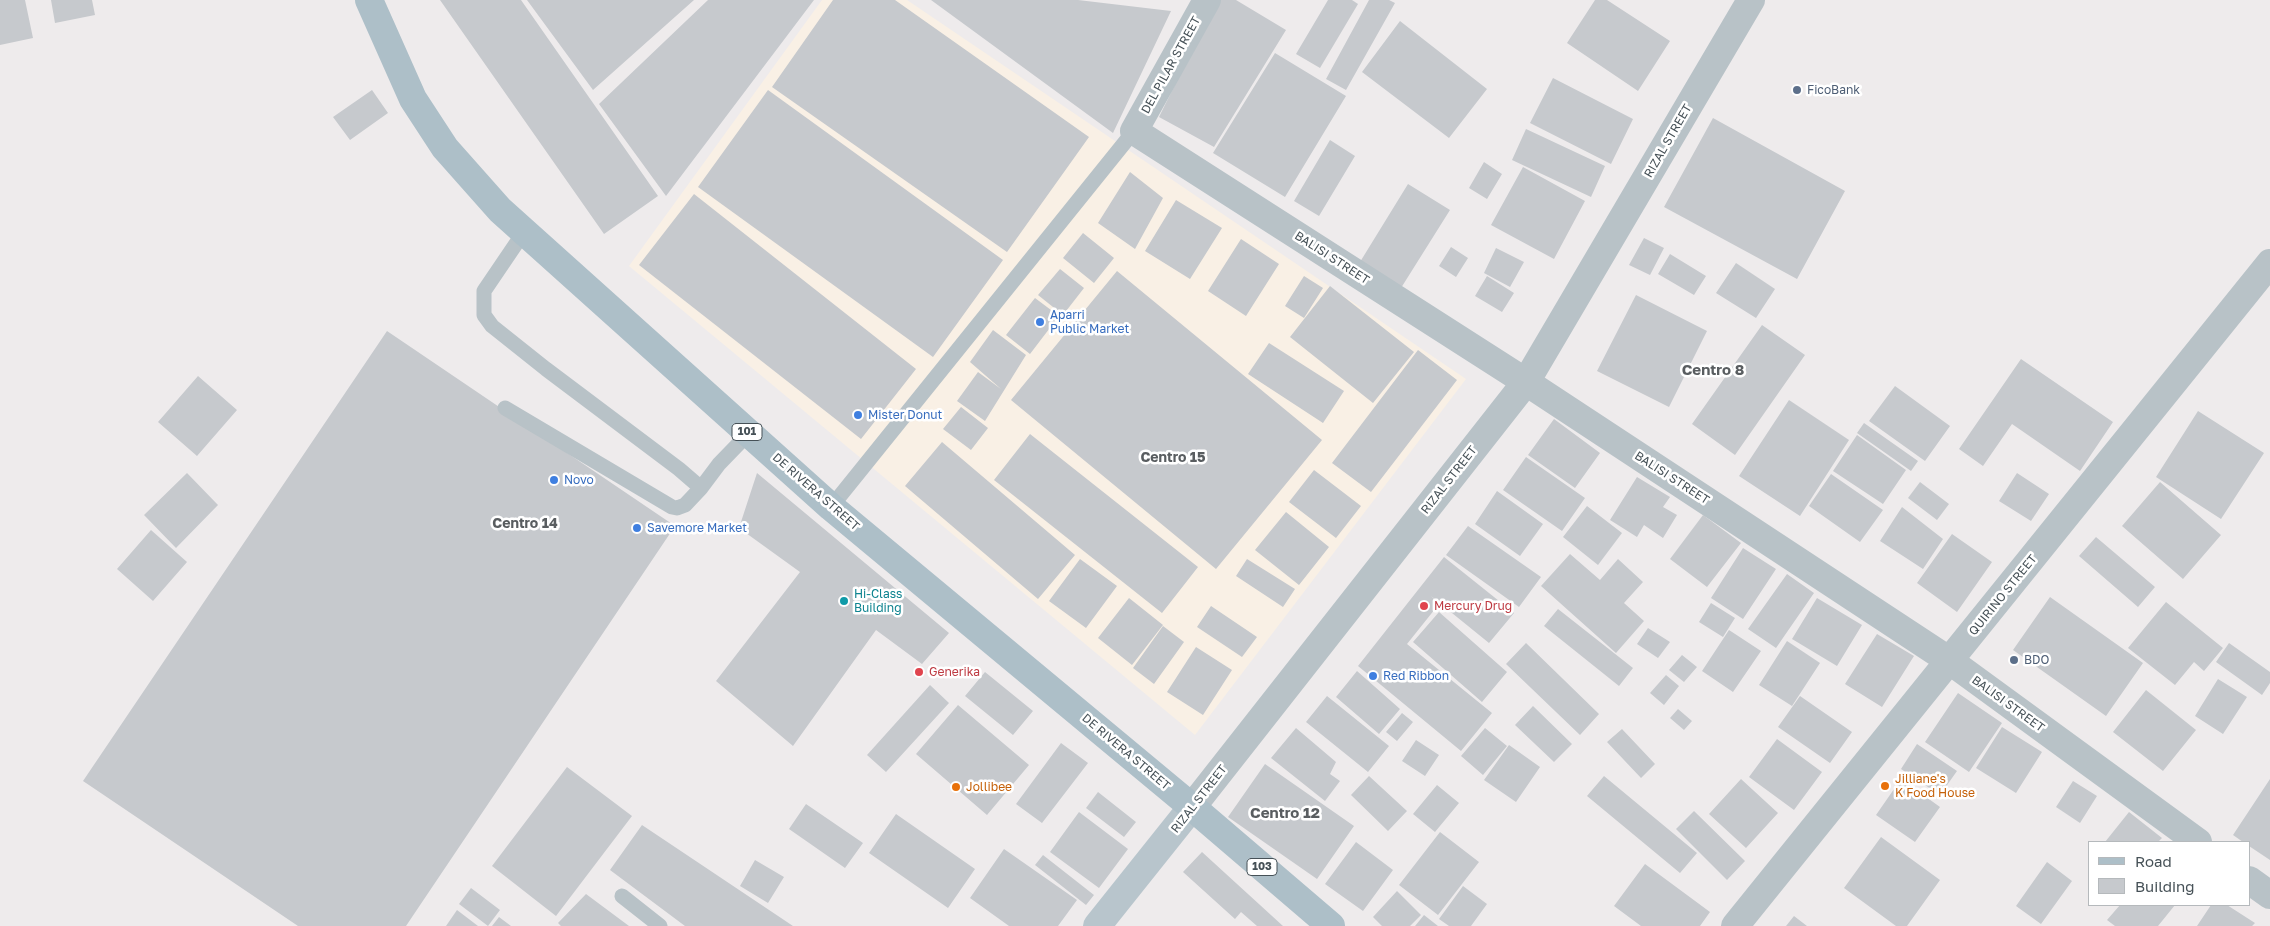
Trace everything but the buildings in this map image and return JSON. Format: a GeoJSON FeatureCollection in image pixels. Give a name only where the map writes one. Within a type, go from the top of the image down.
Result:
{"type":"FeatureCollection","features":[{"type":"Feature","properties":{"kind":"main road","name":"DE RIVERA STREET"},"geometry":{"type":"LineString","coordinates":[[369,0],[413,99],[445,148],[500,210],[831,507],[1192,807],[1331,926]]}},
{"type":"Feature","properties":{"kind":"main road","name":"RIZAL STREET"},"geometry":{"type":"LineString","coordinates":[[1097,926],[1192,807]]}},
{"type":"Feature","properties":{"kind":"street","name":"DEL PILAR STREET"},"geometry":{"type":"LineString","coordinates":[[1134,131],[1207,0]]}},
{"type":"Feature","properties":{"kind":"street","name":"RIZAL STREET"},"geometry":{"type":"LineString","coordinates":[[1192,807],[1526,382],[1751,0]]}},
{"type":"Feature","properties":{"kind":"street","name":"BALISI STREET"},"geometry":{"type":"LineString","coordinates":[[1134,131],[1526,382],[1950,661],[2197,841]]}},
{"type":"Feature","properties":{"kind":"street","name":"QUIRINO STREET"},"geometry":{"type":"LineString","coordinates":[[1735,926],[2270,263]]}},
{"type":"Feature","properties":{"kind":"street"},"geometry":{"type":"LineString","coordinates":[[2250,881],[2270,895]]}},
{"type":"Feature","properties":{"kind":"lane"},"geometry":{"type":"LineString","coordinates":[[831,507],[1134,131]]}},
{"type":"Feature","properties":{"kind":"lane"},"geometry":{"type":"LineString","coordinates":[[524,232],[484,291],[482,304],[484,315],[546,369],[679,469],[701,488]]}},
{"type":"Feature","properties":{"kind":"lane"},"geometry":{"type":"LineString","coordinates":[[505,408],[672,507],[677,508],[685,505],[719,464],[749,433]]}},
{"type":"Feature","properties":{"kind":"lane"},"geometry":{"type":"LineString","coordinates":[[622,896],[660,926]]}},
{"type":"Feature","properties":{"kind":"shaded area","name":"Aparri Public Market"},"geometry":{"type":"Polygon","coordinates":[[[822,0],[907,0],[1466,379],[1195,735],[629,266],[822,0]]]}},
{"type":"Feature","properties":{"kind":"place","name":"FicoBank"},"geometry":{"type":"Point","coordinates":[1797,90]}},
{"type":"Feature","properties":{"kind":"place","name":"Aparri Public Market"},"geometry":{"type":"Point","coordinates":[1040,322]}},
{"type":"Feature","properties":{"kind":"place","name":"Mister Donut"},"geometry":{"type":"Point","coordinates":[858,415]}},
{"type":"Feature","properties":{"kind":"place","name":"Novo"},"geometry":{"type":"Point","coordinates":[554,480]}},
{"type":"Feature","properties":{"kind":"place","name":"Savemore Market"},"geometry":{"type":"Point","coordinates":[637,528]}},
{"type":"Feature","properties":{"kind":"place","name":"Hi-Class Building"},"geometry":{"type":"Point","coordinates":[844,601]}},
{"type":"Feature","properties":{"kind":"place","name":"Mercury Drug"},"geometry":{"type":"Point","coordinates":[1424,606]}},
{"type":"Feature","properties":{"kind":"place","name":"BDO"},"geometry":{"type":"Point","coordinates":[2014,660]}},
{"type":"Feature","properties":{"kind":"place","name":"Generika"},"geometry":{"type":"Point","coordinates":[919,672]}},
{"type":"Feature","properties":{"kind":"place","name":"Red Ribbon"},"geometry":{"type":"Point","coordinates":[1373,676]}},
{"type":"Feature","properties":{"kind":"place","name":"Jilliane's K Food House"},"geometry":{"type":"Point","coordinates":[1885,786]}},
{"type":"Feature","properties":{"kind":"place","name":"Jollibee"},"geometry":{"type":"Point","coordinates":[956,787]}},
{"type":"Feature","properties":{"kind":"district","name":"Centro 8"},"geometry":{"type":"Point","coordinates":[1713,370]}},
{"type":"Feature","properties":{"kind":"district","name":"Centro 15"},"geometry":{"type":"Point","coordinates":[1173,458]}},
{"type":"Feature","properties":{"kind":"district","name":"Centro 14"},"geometry":{"type":"Point","coordinates":[525,524]}},
{"type":"Feature","properties":{"kind":"district","name":"Centro 12"},"geometry":{"type":"Point","coordinates":[1285,813]}}]}
